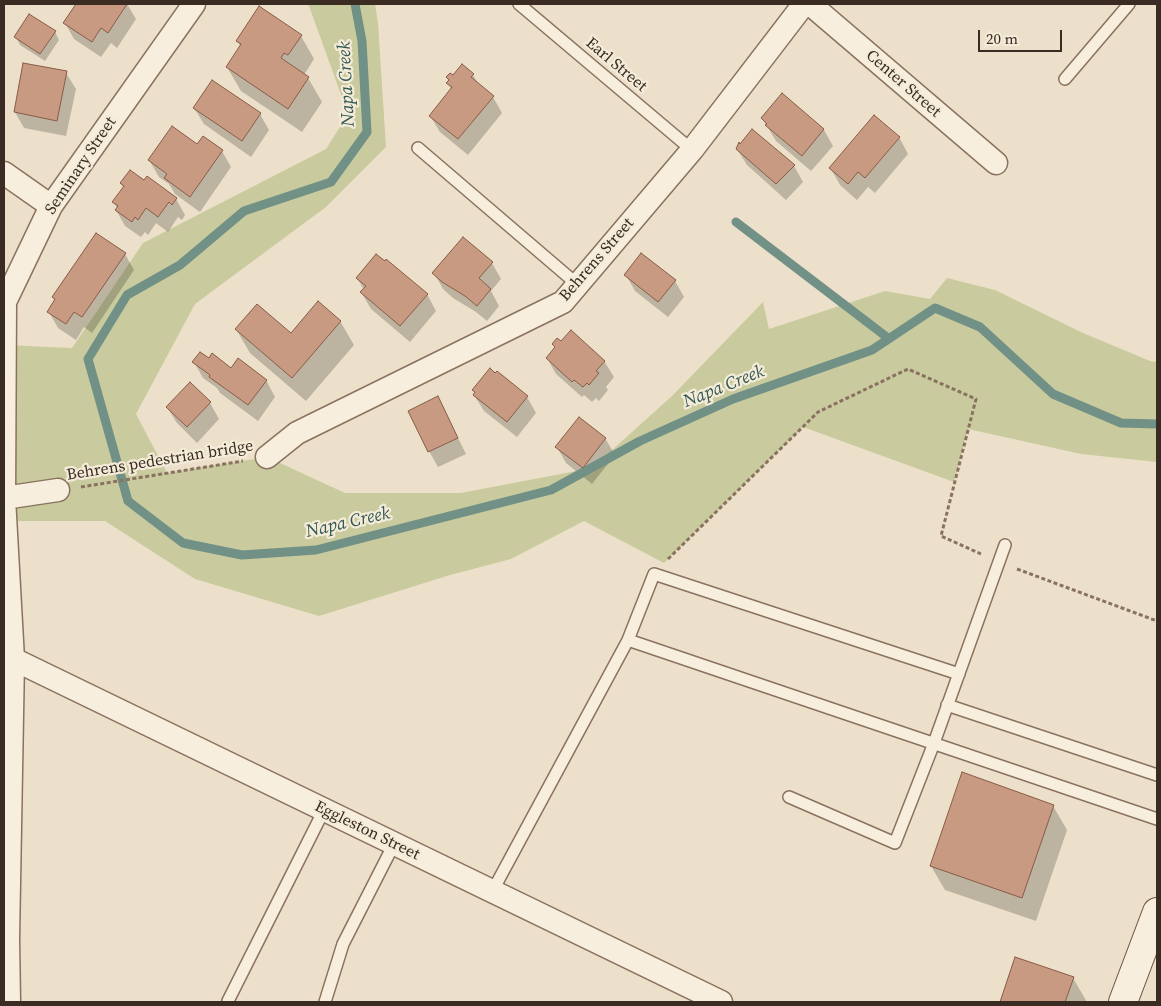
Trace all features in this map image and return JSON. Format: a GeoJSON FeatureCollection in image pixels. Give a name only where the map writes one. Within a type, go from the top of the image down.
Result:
{"type":"FeatureCollection","features":[{"type":"Feature","properties":{"kind":"main road"},"geometry":{"type":"LineString","coordinates":[[1123,1002],[1157,912]]}},
{"type":"Feature","properties":{"kind":"street","name":"Seminary Street"},"geometry":{"type":"LineString","coordinates":[[9,1002],[6,939],[13,659],[5,555],[5,302],[51,206],[194,4]]}},
{"type":"Feature","properties":{"kind":"street","name":"Behrens Street"},"geometry":{"type":"LineString","coordinates":[[266,457],[297,433],[563,302],[692,150],[804,4]]}},
{"type":"Feature","properties":{"kind":"street","name":"Center Street"},"geometry":{"type":"LineString","coordinates":[[810,4],[996,163]]}},
{"type":"Feature","properties":{"kind":"street"},"geometry":{"type":"LineString","coordinates":[[4,173],[51,206]]}},
{"type":"Feature","properties":{"kind":"street"},"geometry":{"type":"LineString","coordinates":[[4,498],[58,490]]}},
{"type":"Feature","properties":{"kind":"street","name":"Eggleston Street"},"geometry":{"type":"LineString","coordinates":[[13,659],[721,1002]]}},
{"type":"Feature","properties":{"kind":"lane","name":"Earl Street"},"geometry":{"type":"LineString","coordinates":[[519,4],[692,150]]}},
{"type":"Feature","properties":{"kind":"lane"},"geometry":{"type":"LineString","coordinates":[[1065,80],[1129,4]]}},
{"type":"Feature","properties":{"kind":"lane"},"geometry":{"type":"LineString","coordinates":[[418,148],[578,285]]}},
{"type":"Feature","properties":{"kind":"lane"},"geometry":{"type":"LineString","coordinates":[[789,797],[895,843],[934,742],[1005,545]]}},
{"type":"Feature","properties":{"kind":"lane"},"geometry":{"type":"LineString","coordinates":[[492,892],[628,640],[654,574],[959,674]]}},
{"type":"Feature","properties":{"kind":"lane"},"geometry":{"type":"LineString","coordinates":[[628,640],[1157,819]]}},
{"type":"Feature","properties":{"kind":"lane"},"geometry":{"type":"LineString","coordinates":[[947,705],[1157,775]]}},
{"type":"Feature","properties":{"kind":"lane"},"geometry":{"type":"LineString","coordinates":[[228,1002],[324,810]]}},
{"type":"Feature","properties":{"kind":"lane"},"geometry":{"type":"LineString","coordinates":[[325,1002],[343,944],[394,844]]}},
{"type":"Feature","properties":{"kind":"path"},"geometry":{"type":"LineString","coordinates":[[654,574],[818,412],[908,369],[976,399],[941,536],[999,562],[1157,621]]}},
{"type":"Feature","properties":{"kind":"path","name":"Behrens pedestrian bridge"},"geometry":{"type":"LineString","coordinates":[[58,490],[266,457]]}},
{"type":"Feature","properties":{"kind":"green space"},"geometry":{"type":"Polygon","coordinates":[[[306,4],[375,4],[378,23],[386,147],[326,207],[195,304],[136,414],[167,473],[267,457],[345,493],[461,493],[592,468],[672,396],[763,302],[769,329],[885,291],[930,299],[947,278],[995,290],[1083,333],[1150,361],[1157,362],[1157,462],[1081,454],[968,429],[954,482],[803,427],[664,563],[584,521],[511,559],[450,575],[319,616],[195,579],[105,521],[5,521],[5,345],[72,348],[143,243],[326,149],[348,114],[309,6],[306,4]]]}},
{"type":"Feature","properties":{"kind":"building"},"geometry":{"type":"Polygon","coordinates":[[[76,4],[127,4],[108,33],[101,28],[92,42],[63,23],[76,4]]]}},
{"type":"Feature","properties":{"kind":"building"},"geometry":{"type":"Polygon","coordinates":[[[259,6],[302,35],[288,55],[284,53],[281,58],[309,77],[288,109],[226,67],[241,44],[236,41],[259,6]]]}},
{"type":"Feature","properties":{"kind":"building"},"geometry":{"type":"Polygon","coordinates":[[[29,14],[56,31],[40,54],[14,37],[29,14]]]}},
{"type":"Feature","properties":{"kind":"building"},"geometry":{"type":"Polygon","coordinates":[[[23,63],[67,71],[57,121],[14,112],[23,63]]]}},
{"type":"Feature","properties":{"kind":"building"},"geometry":{"type":"Polygon","coordinates":[[[462,64],[474,74],[471,77],[494,96],[458,139],[429,116],[452,87],[446,83],[449,80],[446,77],[450,73],[453,75],[462,64]]]}},
{"type":"Feature","properties":{"kind":"building"},"geometry":{"type":"Polygon","coordinates":[[[212,80],[261,113],[242,141],[193,108],[212,80]]]}},
{"type":"Feature","properties":{"kind":"building"},"geometry":{"type":"Polygon","coordinates":[[[782,93],[824,129],[802,156],[765,125],[767,124],[761,118],[782,93]]]}},
{"type":"Feature","properties":{"kind":"building"},"geometry":{"type":"Polygon","coordinates":[[[874,115],[900,137],[865,178],[858,172],[848,184],[829,168],[874,115]]]}},
{"type":"Feature","properties":{"kind":"building"},"geometry":{"type":"Polygon","coordinates":[[[172,126],[197,144],[203,136],[223,150],[190,197],[164,178],[167,174],[148,160],[172,126]]]}},
{"type":"Feature","properties":{"kind":"building"},"geometry":{"type":"Polygon","coordinates":[[[752,129],[795,165],[776,184],[736,149],[739,142],[740,144],[752,129]]]}},
{"type":"Feature","properties":{"kind":"building"},"geometry":{"type":"Polygon","coordinates":[[[130,170],[144,180],[147,176],[177,198],[172,205],[169,202],[158,217],[146,208],[138,220],[135,217],[132,222],[115,210],[118,206],[112,202],[124,186],[120,183],[130,170]]]}},
{"type":"Feature","properties":{"kind":"building"},"geometry":{"type":"Polygon","coordinates":[[[96,233],[126,253],[82,317],[74,312],[66,324],[47,312],[55,299],[52,297],[96,233]]]}},
{"type":"Feature","properties":{"kind":"building"},"geometry":{"type":"Polygon","coordinates":[[[463,237],[493,262],[479,278],[491,289],[477,306],[432,273],[463,237]]]}},
{"type":"Feature","properties":{"kind":"building"},"geometry":{"type":"Polygon","coordinates":[[[641,253],[676,280],[658,302],[624,275],[641,253]]]}},
{"type":"Feature","properties":{"kind":"building"},"geometry":{"type":"Polygon","coordinates":[[[376,254],[385,261],[386,259],[428,294],[400,326],[360,292],[366,286],[356,278],[376,254]]]}},
{"type":"Feature","properties":{"kind":"building"},"geometry":{"type":"Polygon","coordinates":[[[318,301],[341,321],[292,378],[235,329],[257,304],[291,333],[318,301]]]}},
{"type":"Feature","properties":{"kind":"building"},"geometry":{"type":"Polygon","coordinates":[[[571,330],[605,361],[596,371],[599,373],[589,385],[587,383],[583,387],[574,380],[572,382],[546,358],[555,347],[552,344],[557,338],[561,341],[571,330]]]}},
{"type":"Feature","properties":{"kind":"building"},"geometry":{"type":"Polygon","coordinates":[[[200,352],[209,358],[212,353],[231,368],[238,358],[267,380],[248,405],[209,377],[210,375],[192,362],[200,352]]]}},
{"type":"Feature","properties":{"kind":"building"},"geometry":{"type":"Polygon","coordinates":[[[490,368],[495,373],[497,371],[528,396],[507,422],[473,395],[475,392],[472,390],[490,368]]]}},
{"type":"Feature","properties":{"kind":"building"},"geometry":{"type":"Polygon","coordinates":[[[190,382],[211,402],[187,427],[166,407],[190,382]]]}},
{"type":"Feature","properties":{"kind":"building"},"geometry":{"type":"Polygon","coordinates":[[[438,396],[458,438],[428,452],[408,411],[438,396]]]}},
{"type":"Feature","properties":{"kind":"building"},"geometry":{"type":"Polygon","coordinates":[[[579,417],[606,438],[583,468],[555,447],[579,417]]]}},
{"type":"Feature","properties":{"kind":"building"},"geometry":{"type":"Polygon","coordinates":[[[962,772],[1054,805],[1022,898],[930,866],[962,772]]]}},
{"type":"Feature","properties":{"kind":"building"},"geometry":{"type":"Polygon","coordinates":[[[1015,957],[1074,977],[1065,1002],[1000,1002],[1015,957]]]}},
{"type":"Feature","properties":{"kind":"waterway","name":"Napa Creek"},"geometry":{"type":"LineString","coordinates":[[355,4],[362,41],[367,132],[331,182],[244,211],[180,265],[127,295],[88,359],[128,501],[183,543],[242,555],[316,550],[551,490],[640,441],[733,399],[872,350],[935,308],[980,327],[1053,394],[1121,423],[1157,424]]}},
{"type":"Feature","properties":{"kind":"waterway"},"geometry":{"type":"LineString","coordinates":[[736,222],[888,338]]}}]}
